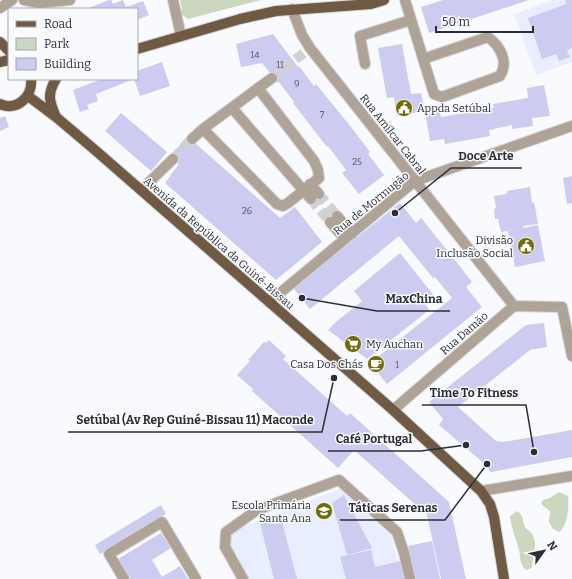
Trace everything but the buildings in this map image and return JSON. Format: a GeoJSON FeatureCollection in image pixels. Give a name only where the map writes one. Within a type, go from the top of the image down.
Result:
{"type":"FeatureCollection","features":[{"type":"Feature","properties":{"kind":"main road"},"geometry":{"type":"LineString","coordinates":[[138,49],[240,19],[276,11],[371,4],[384,0]]}},
{"type":"Feature","properties":{"kind":"main road"},"geometry":{"type":"LineString","coordinates":[[0,104],[12,106],[21,102],[28,96],[32,86],[31,80]]}},
{"type":"Feature","properties":{"kind":"main road"},"geometry":{"type":"LineString","coordinates":[[55,80],[49,96],[51,106],[56,117]]}},
{"type":"Feature","properties":{"kind":"main road","name":"Avenida da República da Guiné-Bissau"},"geometry":{"type":"LineString","coordinates":[[28,96],[56,117],[141,190],[393,410],[481,491],[490,504],[494,517],[504,579]]}},
{"type":"Feature","properties":{"kind":"street"},"geometry":{"type":"LineString","coordinates":[[0,8],[12,0]]}},
{"type":"Feature","properties":{"kind":"street"},"geometry":{"type":"LineString","coordinates":[[24,0],[40,3],[70,0]]}},
{"type":"Feature","properties":{"kind":"street"},"geometry":{"type":"LineString","coordinates":[[173,0],[181,36]]}},
{"type":"Feature","properties":{"kind":"street"},"geometry":{"type":"LineString","coordinates":[[405,0],[423,59],[434,94],[442,97],[500,76],[503,71],[504,59],[495,42],[488,37],[423,59]]}},
{"type":"Feature","properties":{"kind":"street","name":"Rua Amílcar Cabral"},"geometry":{"type":"LineString","coordinates":[[292,9],[302,35],[310,48],[514,306]]}},
{"type":"Feature","properties":{"kind":"street"},"geometry":{"type":"LineString","coordinates":[[365,64],[360,36],[411,20]]}},
{"type":"Feature","properties":{"kind":"street"},"geometry":{"type":"LineString","coordinates":[[192,140],[203,129],[272,78]]}},
{"type":"Feature","properties":{"kind":"street"},"geometry":{"type":"LineString","coordinates":[[203,129],[277,204],[283,206],[319,178],[318,170],[314,161],[258,88]]}},
{"type":"Feature","properties":{"kind":"street"},"geometry":{"type":"LineString","coordinates":[[232,108],[315,197]]}},
{"type":"Feature","properties":{"kind":"street","name":"Rua de Mormugão"},"geometry":{"type":"LineString","coordinates":[[269,302],[415,181],[572,126]]}},
{"type":"Feature","properties":{"kind":"street"},"geometry":{"type":"LineString","coordinates":[[141,190],[173,159]]}},
{"type":"Feature","properties":{"kind":"street"},"geometry":{"type":"LineString","coordinates":[[334,219],[348,237]]}},
{"type":"Feature","properties":{"kind":"street"},"geometry":{"type":"LineString","coordinates":[[514,306],[562,307],[572,356]]}},
{"type":"Feature","properties":{"kind":"street","name":"Rua Damão"},"geometry":{"type":"LineString","coordinates":[[393,410],[514,306]]}},
{"type":"Feature","properties":{"kind":"street"},"geometry":{"type":"LineString","coordinates":[[481,491],[572,476]]}},
{"type":"Feature","properties":{"kind":"street"},"geometry":{"type":"LineString","coordinates":[[242,579],[225,547],[226,532],[257,510],[339,480],[397,532],[410,579]]}},
{"type":"Feature","properties":{"kind":"street"},"geometry":{"type":"LineString","coordinates":[[124,579],[109,554],[162,522],[196,579]]}},
{"type":"Feature","properties":{"kind":"shaded area"},"geometry":{"type":"Polygon","coordinates":[[[552,0],[572,0],[572,62],[536,75],[514,14],[552,0]]]}},
{"type":"Feature","properties":{"kind":"shaded area","name":"Escola Primária Santa Ana"},"geometry":{"type":"Polygon","coordinates":[[[342,488],[392,537],[402,579],[243,579],[221,535],[342,488]]]}},
{"type":"Feature","properties":{"kind":"green space"},"geometry":{"type":"Polygon","coordinates":[[[180,0],[261,0],[188,19],[181,14],[180,10],[182,9],[180,0]]]}},
{"type":"Feature","properties":{"kind":"green space"},"geometry":{"type":"Polygon","coordinates":[[[559,492],[568,496],[568,505],[566,521],[559,532],[553,529],[549,522],[550,512],[541,503],[543,500],[550,498],[559,492]]]}},
{"type":"Feature","properties":{"kind":"green space"},"geometry":{"type":"Polygon","coordinates":[[[517,511],[521,514],[525,527],[532,534],[535,542],[532,568],[526,570],[521,563],[510,516],[517,511]]]}},
{"type":"Feature","properties":{"kind":"tunnel"},"geometry":{"type":"LineString","coordinates":[[272,78],[310,48]]}},
{"type":"Feature","properties":{"kind":"tunnel"},"geometry":{"type":"LineString","coordinates":[[173,159],[192,139]]}},
{"type":"Feature","properties":{"kind":"tunnel"},"geometry":{"type":"LineString","coordinates":[[319,194],[337,216]]}},
{"type":"Feature","properties":{"kind":"tunnel"},"geometry":{"type":"LineString","coordinates":[[311,199],[330,222]]}},
{"type":"Feature","properties":{"kind":"place","name":"Appda Setúbal"},"geometry":{"type":"Point","coordinates":[404,108]}},
{"type":"Feature","properties":{"kind":"place","name":"Doce Arte"},"geometry":{"type":"Point","coordinates":[395,213]}},
{"type":"Feature","properties":{"kind":"place","name":"Divisão Inclusão Social"},"geometry":{"type":"Point","coordinates":[526,246]}},
{"type":"Feature","properties":{"kind":"place","name":"MaxChina"},"geometry":{"type":"Point","coordinates":[302,298]}},
{"type":"Feature","properties":{"kind":"place","name":"My Auchan"},"geometry":{"type":"Point","coordinates":[353,344]}},
{"type":"Feature","properties":{"kind":"place","name":"Casa Dos Chás"},"geometry":{"type":"Point","coordinates":[376,364]}},
{"type":"Feature","properties":{"kind":"place","name":"Setúbal (Av Rep Guiné-Bissau 11) Maconde"},"geometry":{"type":"Point","coordinates":[334,378]}},
{"type":"Feature","properties":{"kind":"place","name":"Café Portugal"},"geometry":{"type":"Point","coordinates":[466,445]}},
{"type":"Feature","properties":{"kind":"place","name":"Time To Fitness"},"geometry":{"type":"Point","coordinates":[534,452]}},
{"type":"Feature","properties":{"kind":"place","name":"Táticas Serenas"},"geometry":{"type":"Point","coordinates":[487,464]}},
{"type":"Feature","properties":{"kind":"place","name":"Escola Primária Santa Ana"},"geometry":{"type":"Point","coordinates":[324,511]}}]}
